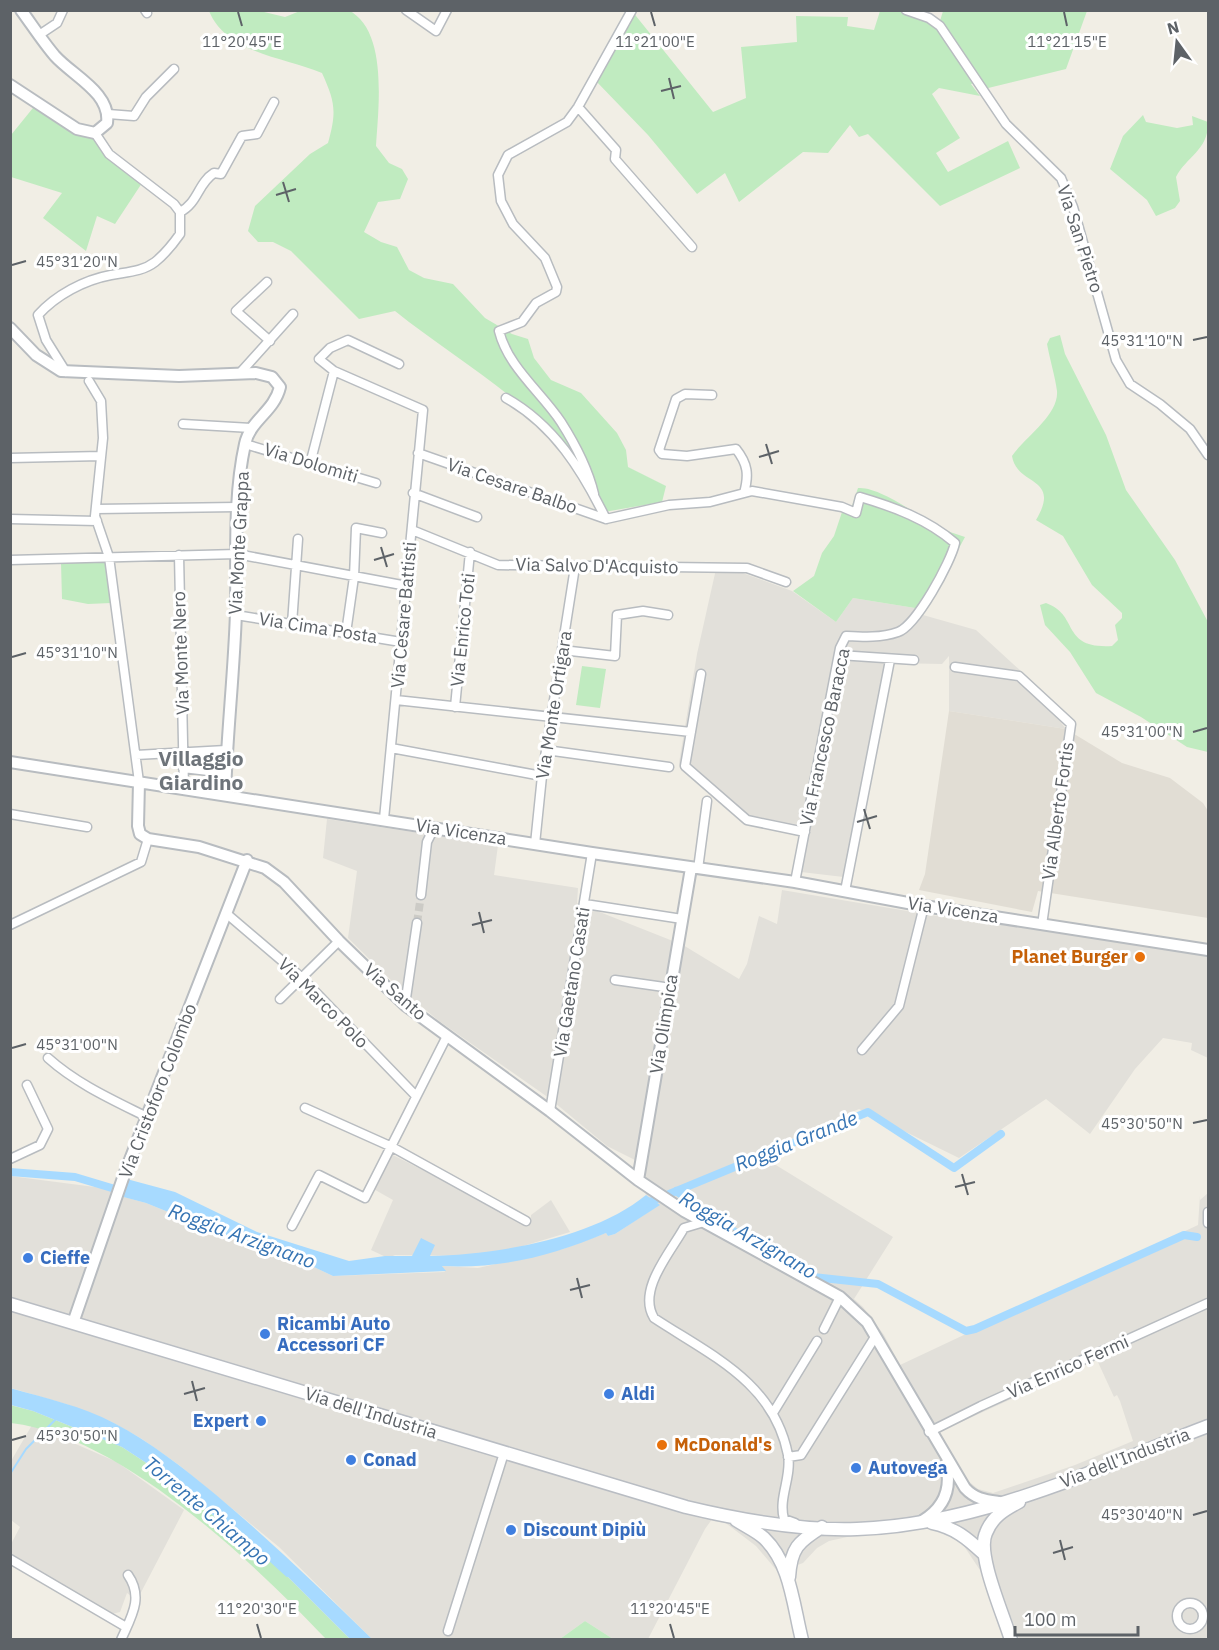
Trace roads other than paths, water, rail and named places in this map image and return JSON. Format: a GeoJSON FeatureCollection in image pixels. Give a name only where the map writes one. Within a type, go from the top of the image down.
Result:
{"type":"FeatureCollection","features":[{"type":"Feature","properties":{"kind":"main road","name":"Via dell'Industria"},"geometry":{"type":"LineString","coordinates":[[10,1304],[686,1507],[732,1518],[804,1526],[854,1529],[953,1517],[1041,1490],[1209,1426]]}},
{"type":"Feature","properties":{"kind":"main road","name":"Via dell'Industria"},"geometry":{"type":"LineString","coordinates":[[1011,1640],[984,1554],[984,1535],[994,1518],[1041,1490]]}},
{"type":"Feature","properties":{"kind":"main road","name":"Via dell'Industria"},"geometry":{"type":"LineString","coordinates":[[732,1518],[763,1537],[776,1553],[789,1580],[802,1640]]}},
{"type":"Feature","properties":{"kind":"main road","name":"Via dell'Industria"},"geometry":{"type":"LineString","coordinates":[[921,1521],[948,1527],[984,1554]]}},
{"type":"Feature","properties":{"kind":"main road","name":"Via dell'Industria"},"geometry":{"type":"LineString","coordinates":[[789,1580],[790,1557],[802,1539],[822,1527]]}},
{"type":"Feature","properties":{"kind":"street"},"geometry":{"type":"LineString","coordinates":[[21,10],[56,56],[99,96],[108,114],[107,123],[95,133]]}},
{"type":"Feature","properties":{"kind":"street"},"geometry":{"type":"LineString","coordinates":[[39,34],[57,22],[63,10]]}},
{"type":"Feature","properties":{"kind":"street"},"geometry":{"type":"LineString","coordinates":[[406,10],[436,32],[447,10]]}},
{"type":"Feature","properties":{"kind":"street"},"geometry":{"type":"LineString","coordinates":[[594,494],[589,475],[560,421],[513,363],[501,339],[499,331],[522,322],[531,308],[556,292],[556,281],[545,258],[513,224],[501,201],[498,176],[508,155],[567,122],[578,107],[632,10]]}},
{"type":"Feature","properties":{"kind":"street","name":"Via San Pietro"},"geometry":{"type":"LineString","coordinates":[[906,10],[929,18],[940,26],[1006,124],[1061,178],[1073,207],[1116,360],[1130,384],[1160,404],[1190,429],[1209,454]]}},
{"type":"Feature","properties":{"kind":"street"},"geometry":{"type":"LineString","coordinates":[[108,114],[134,116],[146,97],[174,69]]}},
{"type":"Feature","properties":{"kind":"street"},"geometry":{"type":"LineString","coordinates":[[10,85],[77,129],[95,133],[109,154],[174,204],[180,212],[180,234],[154,263],[126,274],[112,274],[82,284],[48,304],[38,315],[46,340],[66,372]]}},
{"type":"Feature","properties":{"kind":"street"},"geometry":{"type":"LineString","coordinates":[[180,212],[194,201],[207,177],[214,172],[221,174],[242,136],[257,134],[274,102]]}},
{"type":"Feature","properties":{"kind":"street"},"geometry":{"type":"LineString","coordinates":[[578,107],[616,150],[615,159],[692,247]]}},
{"type":"Feature","properties":{"kind":"street"},"geometry":{"type":"LineString","coordinates":[[267,282],[236,311],[270,341]]}},
{"type":"Feature","properties":{"kind":"street"},"geometry":{"type":"LineString","coordinates":[[240,373],[293,314]]}},
{"type":"Feature","properties":{"kind":"street","name":"Via Monte Grappa"},"geometry":{"type":"LineString","coordinates":[[10,328],[36,355],[61,371],[179,376],[240,373],[272,377],[280,387],[277,400],[251,428],[245,444],[237,507],[236,615],[225,794]]}},
{"type":"Feature","properties":{"kind":"street"},"geometry":{"type":"LineString","coordinates":[[310,464],[334,371],[319,359],[330,348],[348,340],[399,364]]}},
{"type":"Feature","properties":{"kind":"street","name":"Via Cesare Battisti"},"geometry":{"type":"LineString","coordinates":[[334,371],[423,410],[413,493],[412,530],[384,819]]}},
{"type":"Feature","properties":{"kind":"street"},"geometry":{"type":"LineString","coordinates":[[10,925],[141,862],[148,839],[140,834],[138,826],[139,782],[136,755],[109,557],[97,520],[101,456],[101,401],[89,381]]}},
{"type":"Feature","properties":{"kind":"street"},"geometry":{"type":"LineString","coordinates":[[606,519],[669,505],[710,502],[744,493],[749,475],[744,459],[736,449],[687,456],[662,454],[658,450],[676,399],[685,394],[712,395]]}},
{"type":"Feature","properties":{"kind":"street","name":"Via Cesare Balbo"},"geometry":{"type":"LineString","coordinates":[[506,398],[527,410],[554,435],[594,494],[606,519]]}},
{"type":"Feature","properties":{"kind":"street"},"geometry":{"type":"LineString","coordinates":[[183,424],[251,428]]}},
{"type":"Feature","properties":{"kind":"street","name":"Via Dolomiti"},"geometry":{"type":"LineString","coordinates":[[245,444],[376,483]]}},
{"type":"Feature","properties":{"kind":"street","name":"Via Cesare Balbo"},"geometry":{"type":"LineString","coordinates":[[418,453],[606,519]]}},
{"type":"Feature","properties":{"kind":"street"},"geometry":{"type":"LineString","coordinates":[[10,458],[101,456]]}},
{"type":"Feature","properties":{"kind":"street","name":"Via Francesco Baracca"},"geometry":{"type":"LineString","coordinates":[[744,493],[752,491],[842,507],[856,513],[860,497],[890,506],[916,518],[955,543],[952,559],[935,589],[901,632],[877,637],[846,636],[839,655],[795,882]]}},
{"type":"Feature","properties":{"kind":"street"},"geometry":{"type":"LineString","coordinates":[[413,493],[477,517]]}},
{"type":"Feature","properties":{"kind":"street"},"geometry":{"type":"LineString","coordinates":[[96,509],[237,507]]}},
{"type":"Feature","properties":{"kind":"street"},"geometry":{"type":"LineString","coordinates":[[10,519],[97,520]]}},
{"type":"Feature","properties":{"kind":"street"},"geometry":{"type":"LineString","coordinates":[[346,633],[354,577],[356,528],[382,533]]}},
{"type":"Feature","properties":{"kind":"street","name":"Via Salvo D'Acquisto"},"geometry":{"type":"LineString","coordinates":[[412,530],[498,565],[747,568],[786,582]]}},
{"type":"Feature","properties":{"kind":"street"},"geometry":{"type":"LineString","coordinates":[[292,624],[298,539]]}},
{"type":"Feature","properties":{"kind":"street","name":"Via Enrico Toti"},"geometry":{"type":"LineString","coordinates":[[455,707],[470,552]]}},
{"type":"Feature","properties":{"kind":"street"},"geometry":{"type":"LineString","coordinates":[[10,560],[237,554],[407,586]]}},
{"type":"Feature","properties":{"kind":"street","name":"Via Monte Nero"},"geometry":{"type":"LineString","coordinates":[[179,555],[184,789]]}},
{"type":"Feature","properties":{"kind":"street","name":"Via Monte Ortigara"},"geometry":{"type":"LineString","coordinates":[[535,844],[542,776],[575,567]]}},
{"type":"Feature","properties":{"kind":"street"},"geometry":{"type":"LineString","coordinates":[[562,650],[615,656],[617,615],[643,610],[668,615]]}},
{"type":"Feature","properties":{"kind":"street","name":"Via Cima Posta"},"geometry":{"type":"LineString","coordinates":[[236,615],[401,642]]}},
{"type":"Feature","properties":{"kind":"street"},"geometry":{"type":"LineString","coordinates":[[839,655],[914,660]]}},
{"type":"Feature","properties":{"kind":"street"},"geometry":{"type":"LineString","coordinates":[[845,891],[890,660]]}},
{"type":"Feature","properties":{"kind":"street","name":"Via Alberto Fortis"},"geometry":{"type":"LineString","coordinates":[[956,667],[1019,676],[1071,724],[1042,925]]}},
{"type":"Feature","properties":{"kind":"street"},"geometry":{"type":"LineString","coordinates":[[701,674],[685,766],[747,820],[805,832]]}},
{"type":"Feature","properties":{"kind":"street"},"geometry":{"type":"LineString","coordinates":[[396,700],[691,732]]}},
{"type":"Feature","properties":{"kind":"street"},"geometry":{"type":"LineString","coordinates":[[391,748],[542,776]]}},
{"type":"Feature","properties":{"kind":"street"},"geometry":{"type":"LineString","coordinates":[[136,755],[226,750]]}},
{"type":"Feature","properties":{"kind":"street"},"geometry":{"type":"LineString","coordinates":[[546,750],[669,767]]}},
{"type":"Feature","properties":{"kind":"street","name":"Via Vicenza"},"geometry":{"type":"LineString","coordinates":[[10,762],[592,853],[795,882],[924,906],[1209,950]]}},
{"type":"Feature","properties":{"kind":"street"},"geometry":{"type":"LineString","coordinates":[[183,768],[225,773]]}},
{"type":"Feature","properties":{"kind":"street"},"geometry":{"type":"LineString","coordinates":[[694,868],[707,801]]}},
{"type":"Feature","properties":{"kind":"street"},"geometry":{"type":"LineString","coordinates":[[10,814],[87,827]]}},
{"type":"Feature","properties":{"kind":"street"},"geometry":{"type":"LineString","coordinates":[[421,895],[427,842],[434,828]]}},
{"type":"Feature","properties":{"kind":"street","name":"Via Santo"},"geometry":{"type":"LineString","coordinates":[[148,839],[199,847],[247,860],[265,868],[284,882],[339,941],[405,1005],[550,1111],[638,1180],[684,1211],[840,1297],[867,1322],[929,1432],[972,1496],[999,1502]]}},
{"type":"Feature","properties":{"kind":"street","name":"Via Gaetano Casati"},"geometry":{"type":"LineString","coordinates":[[550,1111],[592,853]]}},
{"type":"Feature","properties":{"kind":"street","name":"Via Cristoforo Colombo"},"geometry":{"type":"LineString","coordinates":[[73,1323],[147,1117],[247,860]]}},
{"type":"Feature","properties":{"kind":"street","name":"Via Olimpica"},"geometry":{"type":"LineString","coordinates":[[638,1180],[682,919],[694,868]]}},
{"type":"Feature","properties":{"kind":"street"},"geometry":{"type":"LineString","coordinates":[[585,904],[682,919]]}},
{"type":"Feature","properties":{"kind":"street"},"geometry":{"type":"LineString","coordinates":[[862,1050],[899,1006],[924,906]]}},
{"type":"Feature","properties":{"kind":"street","name":"Via Marco Polo"},"geometry":{"type":"LineString","coordinates":[[227,914],[301,977],[416,1096]]}},
{"type":"Feature","properties":{"kind":"street"},"geometry":{"type":"LineString","coordinates":[[405,1005],[417,923]]}},
{"type":"Feature","properties":{"kind":"street"},"geometry":{"type":"LineString","coordinates":[[280,999],[339,941]]}},
{"type":"Feature","properties":{"kind":"street"},"geometry":{"type":"LineString","coordinates":[[615,980],[670,988]]}},
{"type":"Feature","properties":{"kind":"street"},"geometry":{"type":"LineString","coordinates":[[292,1226],[319,1174],[365,1198],[447,1036]]}},
{"type":"Feature","properties":{"kind":"street"},"geometry":{"type":"LineString","coordinates":[[48,1058],[62,1071],[147,1117]]}},
{"type":"Feature","properties":{"kind":"street"},"geometry":{"type":"LineString","coordinates":[[10,1160],[40,1145],[48,1129],[27,1085]]}},
{"type":"Feature","properties":{"kind":"street"},"geometry":{"type":"LineString","coordinates":[[305,1108],[392,1147],[526,1221]]}},
{"type":"Feature","properties":{"kind":"street"},"geometry":{"type":"LineString","coordinates":[[684,1211],[687,1220],[649,1290],[648,1308],[654,1318],[745,1378],[763,1396],[772,1413],[788,1457],[789,1473],[782,1510],[784,1519],[804,1526]]}},
{"type":"Feature","properties":{"kind":"street"},"geometry":{"type":"LineString","coordinates":[[1209,1212],[1209,1223]]}},
{"type":"Feature","properties":{"kind":"street"},"geometry":{"type":"LineString","coordinates":[[684,1228],[704,1222]]}},
{"type":"Feature","properties":{"kind":"street"},"geometry":{"type":"LineString","coordinates":[[824,1329],[840,1297]]}},
{"type":"Feature","properties":{"kind":"street","name":"Via Enrico Fermi"},"geometry":{"type":"LineString","coordinates":[[929,1432],[1209,1303]]}},
{"type":"Feature","properties":{"kind":"street"},"geometry":{"type":"LineString","coordinates":[[788,1457],[801,1455],[875,1337]]}},
{"type":"Feature","properties":{"kind":"street"},"geometry":{"type":"LineString","coordinates":[[772,1413],[817,1341]]}},
{"type":"Feature","properties":{"kind":"street"},"geometry":{"type":"LineString","coordinates":[[448,1631],[504,1453]]}},
{"type":"Feature","properties":{"kind":"street"},"geometry":{"type":"LineString","coordinates":[[921,1521],[942,1505],[949,1483],[945,1458]]}},
{"type":"Feature","properties":{"kind":"street"},"geometry":{"type":"LineString","coordinates":[[10,1559],[126,1626]]}},
{"type":"Feature","properties":{"kind":"street"},"geometry":{"type":"LineString","coordinates":[[121,1640],[136,1605],[137,1592],[128,1575]]}},
{"type":"Feature","properties":{"kind":"street"},"geometry":{"type":"LineString","coordinates":[[1209,1609],[1196,1605],[1183,1605],[1177,1617],[1180,1624],[1187,1628],[1198,1626],[1209,1618]]}},
{"type":"Feature","properties":{"kind":"street"},"geometry":{"type":"LineString","coordinates":[[1196,1605],[1203,1615],[1198,1626]]}},
{"type":"Feature","properties":{"kind":"water"},"geometry":{"type":"Polygon","coordinates":[[[123,1178],[175,1192],[257,1232],[349,1261],[385,1256],[412,1256],[421,1238],[435,1245],[430,1256],[514,1248],[600,1223],[646,1195],[660,1205],[615,1234],[608,1236],[606,1233],[566,1248],[526,1259],[484,1265],[442,1266],[446,1271],[333,1276],[301,1261],[299,1265],[146,1203],[116,1195],[123,1178]]]}},
{"type":"Feature","properties":{"kind":"water"},"geometry":{"type":"Polygon","coordinates":[[[10,1388],[89,1412],[128,1430],[154,1447],[203,1484],[256,1529],[372,1639],[350,1639],[277,1566],[151,1466],[122,1447],[33,1411],[11,1405],[10,1388]]]}},
{"type":"Feature","properties":{"kind":"waterway","name":"Roggia Grande"},"geometry":{"type":"LineString","coordinates":[[645,1204],[868,1112],[954,1168],[1001,1134]]}},
{"type":"Feature","properties":{"kind":"waterway","name":"Roggia Arzignano"},"geometry":{"type":"LineString","coordinates":[[10,1172],[75,1177],[125,1192]]}},
{"type":"Feature","properties":{"kind":"waterway","name":"Roggia Arzignano"},"geometry":{"type":"LineString","coordinates":[[676,1191],[735,1232],[813,1277],[878,1284],[966,1331],[1184,1235],[1197,1237]]}},
{"type":"Feature","properties":{"kind":"waterway"},"geometry":{"type":"LineString","coordinates":[[10,1474],[26,1449],[57,1418]]}},
{"type":"Feature","properties":{"kind":"waterway","name":"Torrente Chiampo"},"geometry":{"type":"LineString","coordinates":[[254,1546],[287,1576]]}},
{"type":"Feature","properties":{"kind":"tunnel"},"geometry":{"type":"LineString","coordinates":[[417,923],[421,895]]}},
{"type":"Feature","properties":{"kind":"place","name":"Planet Burger"},"geometry":{"type":"Point","coordinates":[1140,957]}},
{"type":"Feature","properties":{"kind":"place","name":"Cieffe"},"geometry":{"type":"Point","coordinates":[28,1258]}},
{"type":"Feature","properties":{"kind":"place","name":"Ricambi Auto Accessori CF"},"geometry":{"type":"Point","coordinates":[265,1334]}},
{"type":"Feature","properties":{"kind":"place","name":"Aldi"},"geometry":{"type":"Point","coordinates":[609,1394]}},
{"type":"Feature","properties":{"kind":"place","name":"Expert"},"geometry":{"type":"Point","coordinates":[261,1421]}},
{"type":"Feature","properties":{"kind":"place","name":"McDonald's"},"geometry":{"type":"Point","coordinates":[662,1445]}},
{"type":"Feature","properties":{"kind":"place","name":"Conad"},"geometry":{"type":"Point","coordinates":[351,1460]}},
{"type":"Feature","properties":{"kind":"place","name":"Autovega"},"geometry":{"type":"Point","coordinates":[856,1468]}},
{"type":"Feature","properties":{"kind":"place","name":"Discount Dipiù"},"geometry":{"type":"Point","coordinates":[511,1530]}},
{"type":"Feature","properties":{"kind":"district","name":"Villaggio Giardino"},"geometry":{"type":"Point","coordinates":[201,771]}}]}
